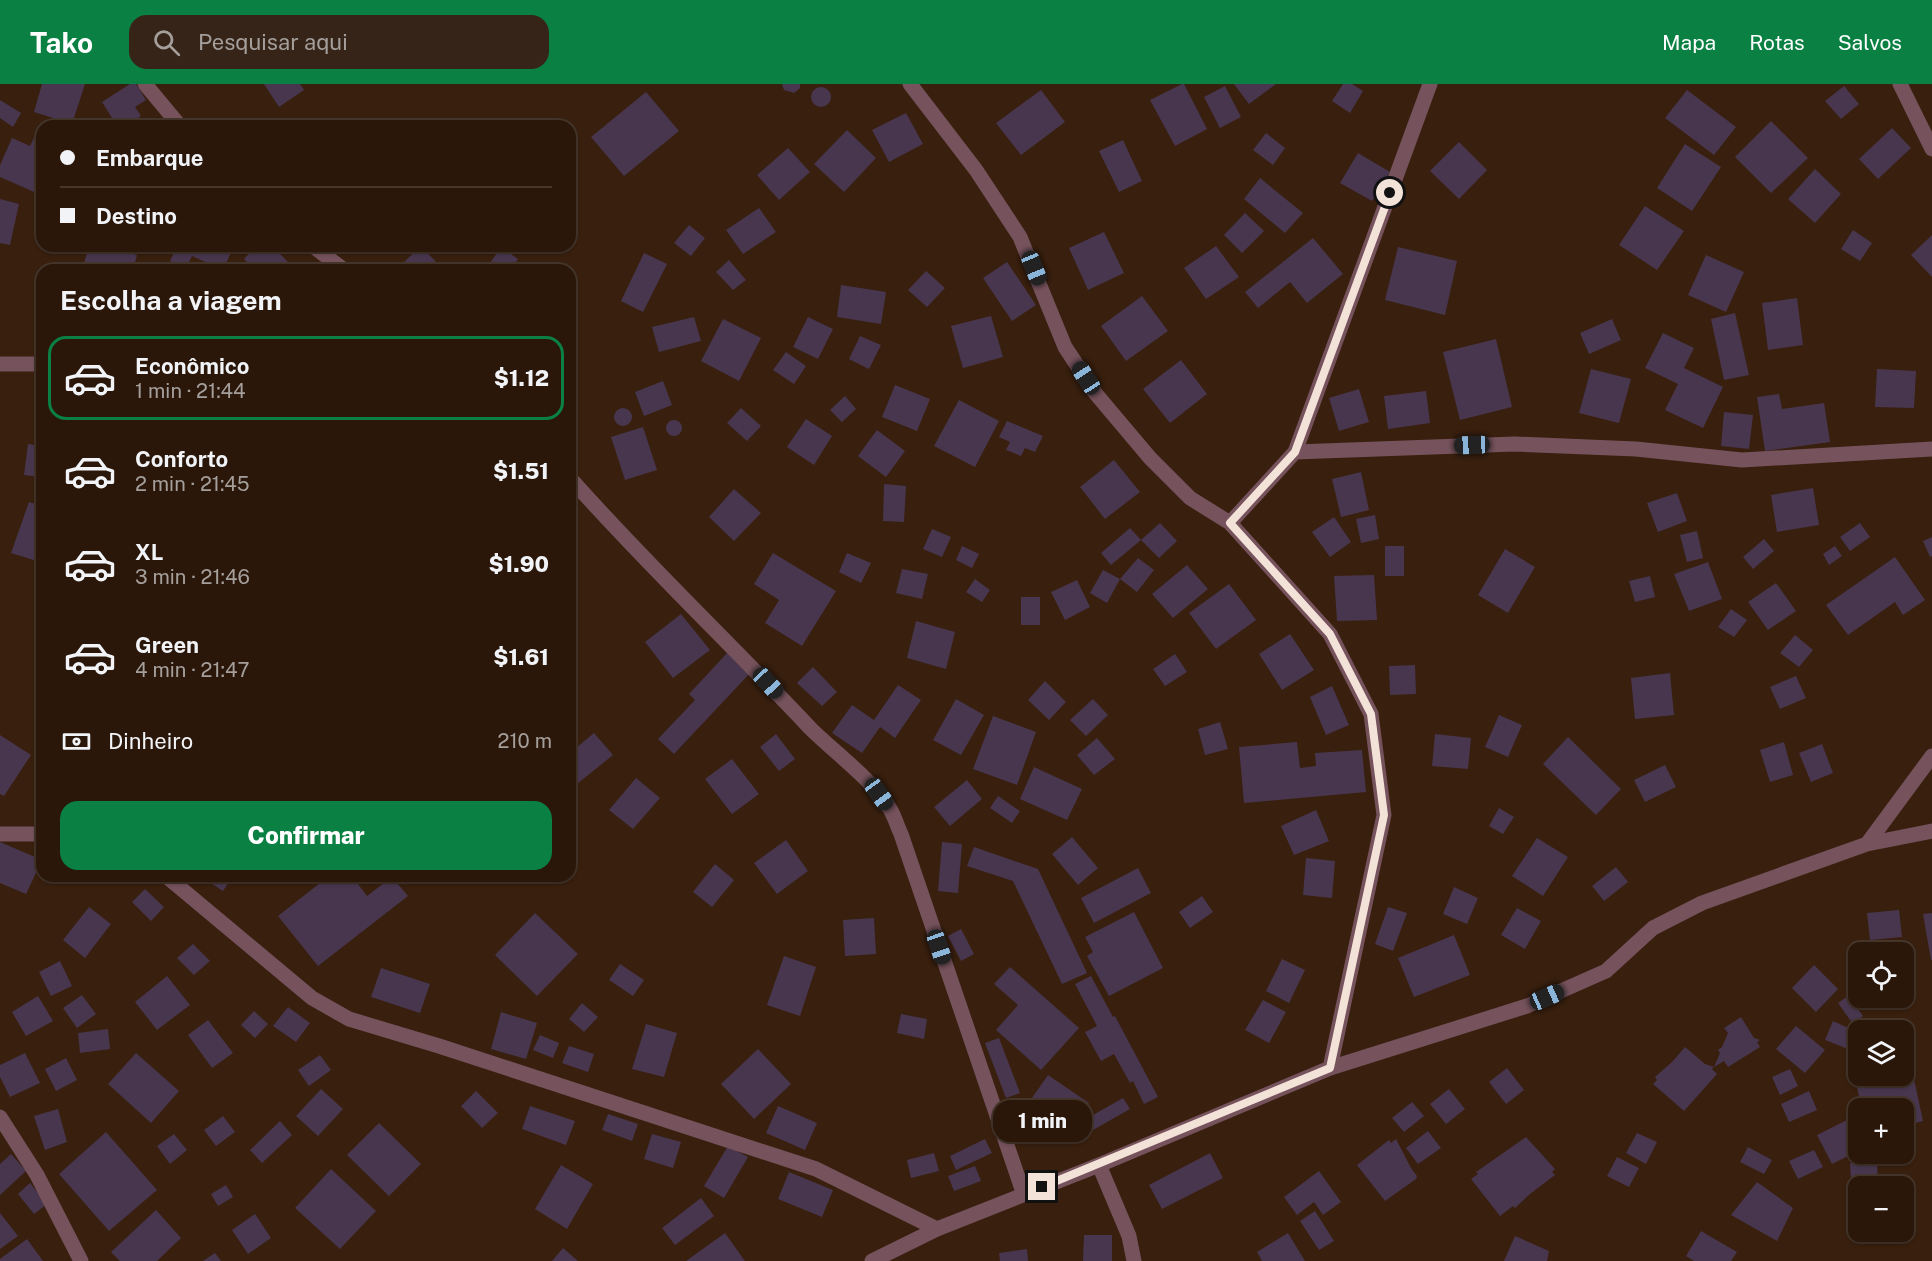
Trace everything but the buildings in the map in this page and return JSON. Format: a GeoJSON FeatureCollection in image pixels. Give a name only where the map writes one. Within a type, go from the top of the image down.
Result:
{"type":"FeatureCollection","features":[{"type":"Feature","properties":{"kind":"street"},"geometry":{"type":"LineString","coordinates":[[145,84],[175,120]]}},
{"type":"Feature","properties":{"kind":"street"},"geometry":{"type":"LineString","coordinates":[[910,84],[976,170],[1020,237],[1065,346],[1096,394],[1150,458],[1190,498],[1230,523],[1330,634],[1371,714],[1384,815],[1330,1068]]}},
{"type":"Feature","properties":{"kind":"street"},"geometry":{"type":"LineString","coordinates":[[1230,523],[1295,452],[1430,84]]}},
{"type":"Feature","properties":{"kind":"street"},"geometry":{"type":"LineString","coordinates":[[1900,84],[1932,149]]}},
{"type":"Feature","properties":{"kind":"street"},"geometry":{"type":"LineString","coordinates":[[322,252],[336,264]]}},
{"type":"Feature","properties":{"kind":"street"},"geometry":{"type":"LineString","coordinates":[[0,364],[36,364]]}},
{"type":"Feature","properties":{"kind":"street"},"geometry":{"type":"LineString","coordinates":[[1295,452],[1515,444],[1636,449],[1742,460],[1932,449]]}},
{"type":"Feature","properties":{"kind":"street"},"geometry":{"type":"LineString","coordinates":[[576,485],[620,535],[753,667],[813,731],[879,794],[890,810],[901,834],[1023,1195]]}},
{"type":"Feature","properties":{"kind":"street"},"geometry":{"type":"LineString","coordinates":[[1867,844],[1932,756]]}},
{"type":"Feature","properties":{"kind":"street"},"geometry":{"type":"LineString","coordinates":[[872,1261],[937,1229],[1099,1165],[1330,1068],[1527,1006],[1606,971],[1653,928],[1702,903],[1867,844],[1932,831]]}},
{"type":"Feature","properties":{"kind":"street"},"geometry":{"type":"LineString","coordinates":[[0,834],[36,834]]}},
{"type":"Feature","properties":{"kind":"street"},"geometry":{"type":"LineString","coordinates":[[173,882],[312,998],[349,1019],[439,1046],[816,1169],[937,1229]]}},
{"type":"Feature","properties":{"kind":"street"},"geometry":{"type":"LineString","coordinates":[[0,1117],[37,1175],[81,1261]]}},
{"type":"Feature","properties":{"kind":"street"},"geometry":{"type":"LineString","coordinates":[[1099,1165],[1129,1236],[1134,1261]]}},
{"type":"Feature","properties":{"kind":"route"},"geometry":{"type":"LineString","coordinates":[[1042,1187],[1330,1068],[1384,815],[1371,714],[1330,634],[1230,523],[1295,452],[1390,193]]}}]}
